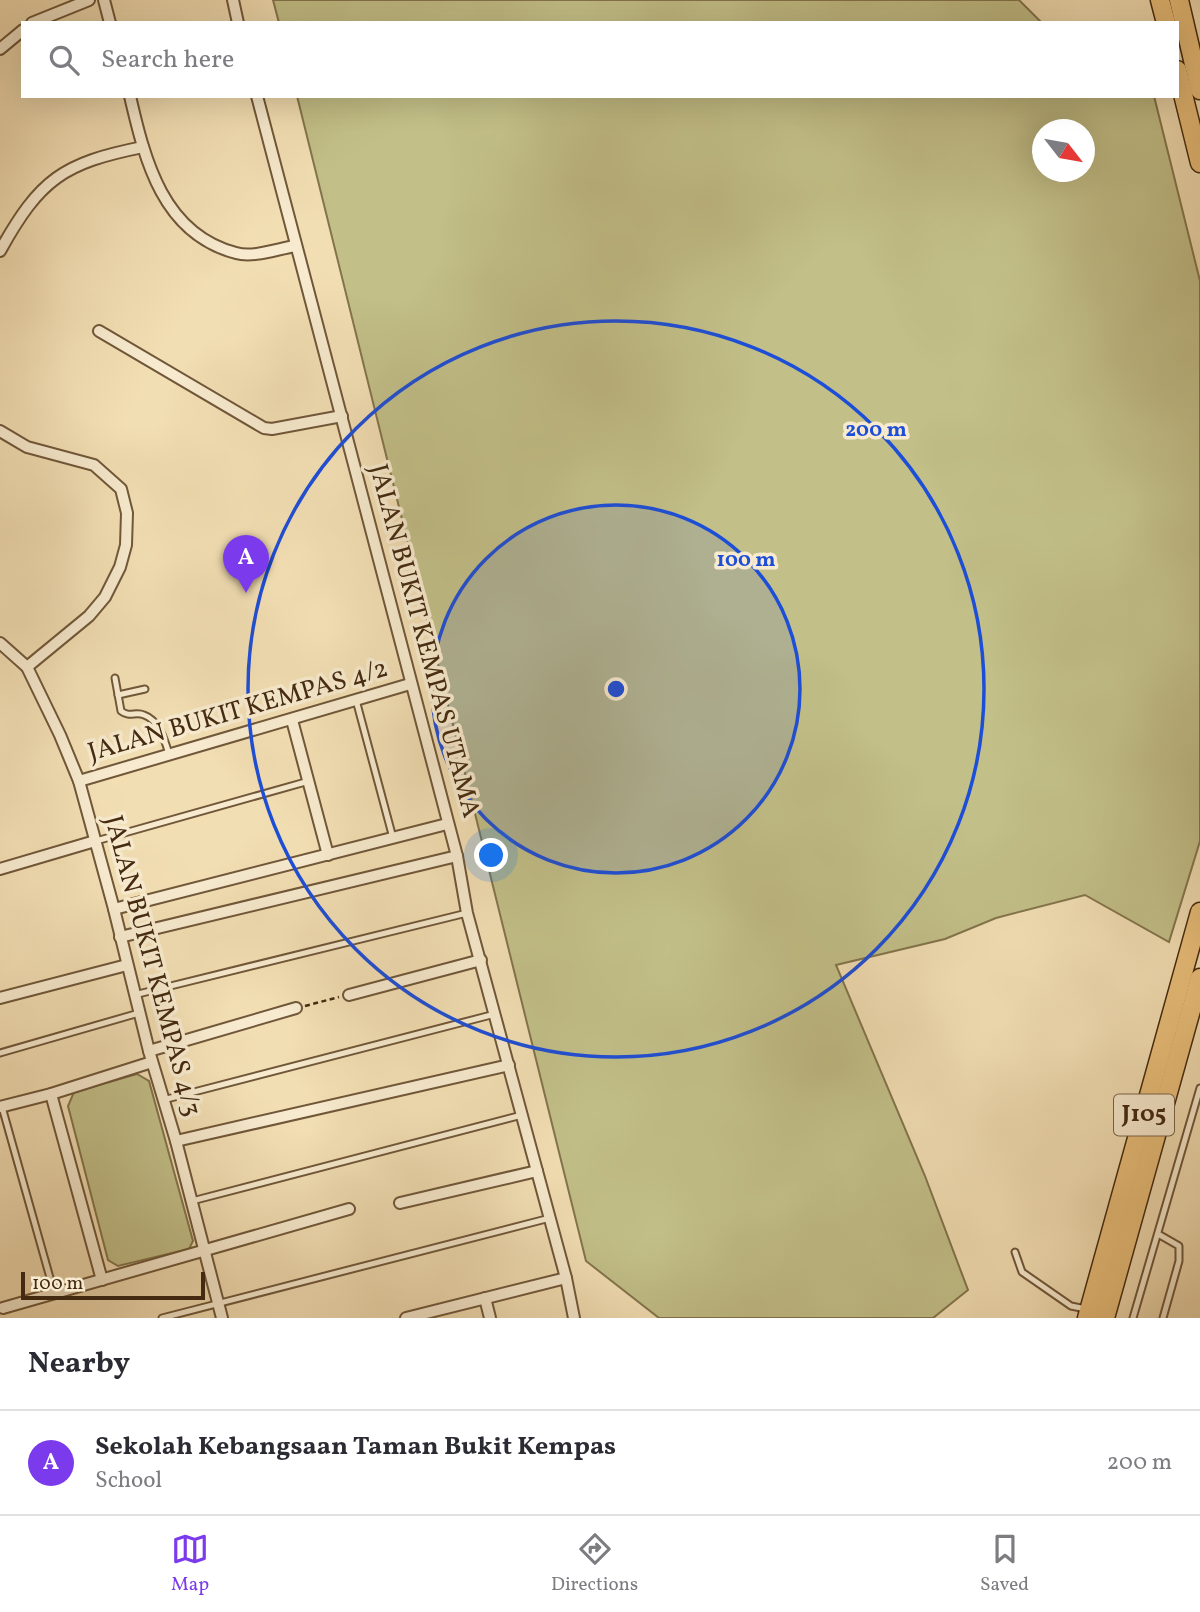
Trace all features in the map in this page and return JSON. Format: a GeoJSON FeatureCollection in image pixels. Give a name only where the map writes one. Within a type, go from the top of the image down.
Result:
{"type":"FeatureCollection","features":[{"type":"Feature","properties":{"kind":"main road"},"geometry":{"type":"LineString","coordinates":[[1160,0],[1165,21]]}},
{"type":"Feature","properties":{"kind":"main road"},"geometry":{"type":"LineString","coordinates":[[1179,0],[1200,90]]}},
{"type":"Feature","properties":{"kind":"main road"},"geometry":{"type":"LineString","coordinates":[[1179,78],[1200,163]]}},
{"type":"Feature","properties":{"kind":"main road","name":"J105"},"geometry":{"type":"LineString","coordinates":[[1094,1315],[1200,912]]}},
{"type":"Feature","properties":{"kind":"main road","name":"J105"},"geometry":{"type":"LineString","coordinates":[[1094,1315],[1200,978]]}},
{"type":"Feature","properties":{"kind":"street"},"geometry":{"type":"LineString","coordinates":[[37,21],[89,0]]}},
{"type":"Feature","properties":{"kind":"street"},"geometry":{"type":"LineString","coordinates":[[104,0],[109,21]]}},
{"type":"Feature","properties":{"kind":"street"},"geometry":{"type":"LineString","coordinates":[[233,0],[238,21]]}},
{"type":"Feature","properties":{"kind":"street"},"geometry":{"type":"LineString","coordinates":[[0,49],[21,32]]}},
{"type":"Feature","properties":{"kind":"street"},"geometry":{"type":"LineString","coordinates":[[131,98],[143,147],[161,195],[186,227],[208,242],[237,254],[295,246]]}},
{"type":"Feature","properties":{"kind":"street","name":"JALAN BUKIT KEMPAS UTAMA"},"geometry":{"type":"LineString","coordinates":[[258,98],[457,856],[467,914],[566,1278],[574,1318]]}},
{"type":"Feature","properties":{"kind":"street"},"geometry":{"type":"LineString","coordinates":[[0,251],[18,219],[44,187],[74,166],[143,147]]}},
{"type":"Feature","properties":{"kind":"street"},"geometry":{"type":"LineString","coordinates":[[99,331],[264,428],[272,429],[342,415]]}},
{"type":"Feature","properties":{"kind":"street"},"geometry":{"type":"LineString","coordinates":[[0,431],[27,447],[94,465],[121,489],[127,513],[126,545],[120,567],[105,597],[89,616],[27,667]]}},
{"type":"Feature","properties":{"kind":"street","name":"JALAN BUKIT KEMPAS 4/3"},"geometry":{"type":"LineString","coordinates":[[0,643],[27,667],[79,782],[222,1318]]}},
{"type":"Feature","properties":{"kind":"street","name":"JALAN BUKIT KEMPAS 4/2"},"geometry":{"type":"LineString","coordinates":[[79,782],[410,684]]}},
{"type":"Feature","properties":{"kind":"street"},"geometry":{"type":"LineString","coordinates":[[292,720],[328,855]]}},
{"type":"Feature","properties":{"kind":"street"},"geometry":{"type":"LineString","coordinates":[[114,909],[447,824]]}},
{"type":"Feature","properties":{"kind":"street"},"geometry":{"type":"LineString","coordinates":[[0,869],[95,841]]}},
{"type":"Feature","properties":{"kind":"street"},"geometry":{"type":"LineString","coordinates":[[120,937],[457,856]]}},
{"type":"Feature","properties":{"kind":"street"},"geometry":{"type":"LineString","coordinates":[[349,995],[481,960]]}},
{"type":"Feature","properties":{"kind":"street"},"geometry":{"type":"LineString","coordinates":[[0,998],[127,965]]}},
{"type":"Feature","properties":{"kind":"street"},"geometry":{"type":"LineString","coordinates":[[1,1107],[51,1094],[296,1008]]}},
{"type":"Feature","properties":{"kind":"street"},"geometry":{"type":"LineString","coordinates":[[176,1141],[509,1065]]}},
{"type":"Feature","properties":{"kind":"street"},"geometry":{"type":"LineString","coordinates":[[51,1094],[102,1280]]}},
{"type":"Feature","properties":{"kind":"street"},"geometry":{"type":"LineString","coordinates":[[400,1203],[537,1171]]}},
{"type":"Feature","properties":{"kind":"street"},"geometry":{"type":"LineString","coordinates":[[3,1308],[349,1209]]}},
{"type":"Feature","properties":{"kind":"street"},"geometry":{"type":"LineString","coordinates":[[406,1318],[566,1278]]}},
{"type":"Feature","properties":{"kind":"street"},"geometry":{"type":"LineString","coordinates":[[485,1298],[490,1318]]}},
{"type":"Feature","properties":{"kind":"lane"},"geometry":{"type":"LineString","coordinates":[[115,678],[123,714],[146,715],[162,732],[169,754]]}},
{"type":"Feature","properties":{"kind":"lane"},"geometry":{"type":"LineString","coordinates":[[118,695],[145,689]]}},
{"type":"Feature","properties":{"kind":"lane"},"geometry":{"type":"LineString","coordinates":[[356,700],[393,838]]}},
{"type":"Feature","properties":{"kind":"lane"},"geometry":{"type":"LineString","coordinates":[[95,841],[309,780]]}},
{"type":"Feature","properties":{"kind":"lane"},"geometry":{"type":"LineString","coordinates":[[134,995],[467,914]]}},
{"type":"Feature","properties":{"kind":"lane"},"geometry":{"type":"LineString","coordinates":[[0,1053],[139,1013]]}},
{"type":"Feature","properties":{"kind":"lane"},"geometry":{"type":"LineString","coordinates":[[163,1100],[495,1014]]}},
{"type":"Feature","properties":{"kind":"lane"},"geometry":{"type":"LineString","coordinates":[[1133,1318],[1200,1088]]}},
{"type":"Feature","properties":{"kind":"lane"},"geometry":{"type":"LineString","coordinates":[[1,1107],[55,1293]]}},
{"type":"Feature","properties":{"kind":"lane"},"geometry":{"type":"LineString","coordinates":[[192,1200],[522,1115]]}},
{"type":"Feature","properties":{"kind":"lane"},"geometry":{"type":"LineString","coordinates":[[162,1318],[550,1218]]}},
{"type":"Feature","properties":{"kind":"lane"},"geometry":{"type":"LineString","coordinates":[[1158,1234],[1179,1246],[1179,1261],[1163,1318]]}},
{"type":"Feature","properties":{"kind":"lane"},"geometry":{"type":"LineString","coordinates":[[1015,1252],[1022,1272],[1071,1306],[1094,1315]]}},
{"type":"Feature","properties":{"kind":"path"},"geometry":{"type":"LineString","coordinates":[[296,1008],[349,995]]}},
{"type":"Feature","properties":{"kind":"shaded area"},"geometry":{"type":"Polygon","coordinates":[[[273,0],[1019,0],[1040,21],[278,21],[273,0]]]}},
{"type":"Feature","properties":{"kind":"shaded area"},"geometry":{"type":"Polygon","coordinates":[[[297,98],[1154,98],[1200,281],[1200,841],[1169,942],[1085,895],[996,918],[945,939],[836,965],[925,1176],[968,1290],[933,1318],[659,1318],[586,1261],[297,98]]]}},
{"type":"Feature","properties":{"kind":"shaded area"},"geometry":{"type":"Polygon","coordinates":[[[137,1074],[149,1081],[193,1241],[189,1249],[118,1266],[108,1260],[68,1106],[74,1092],[137,1074]]]}},
{"type":"Feature","properties":{"kind":"place","name":"Sekolah Kebangsaan Taman Bukit Kempas"},"geometry":{"type":"Point","coordinates":[246,593]}}]}
